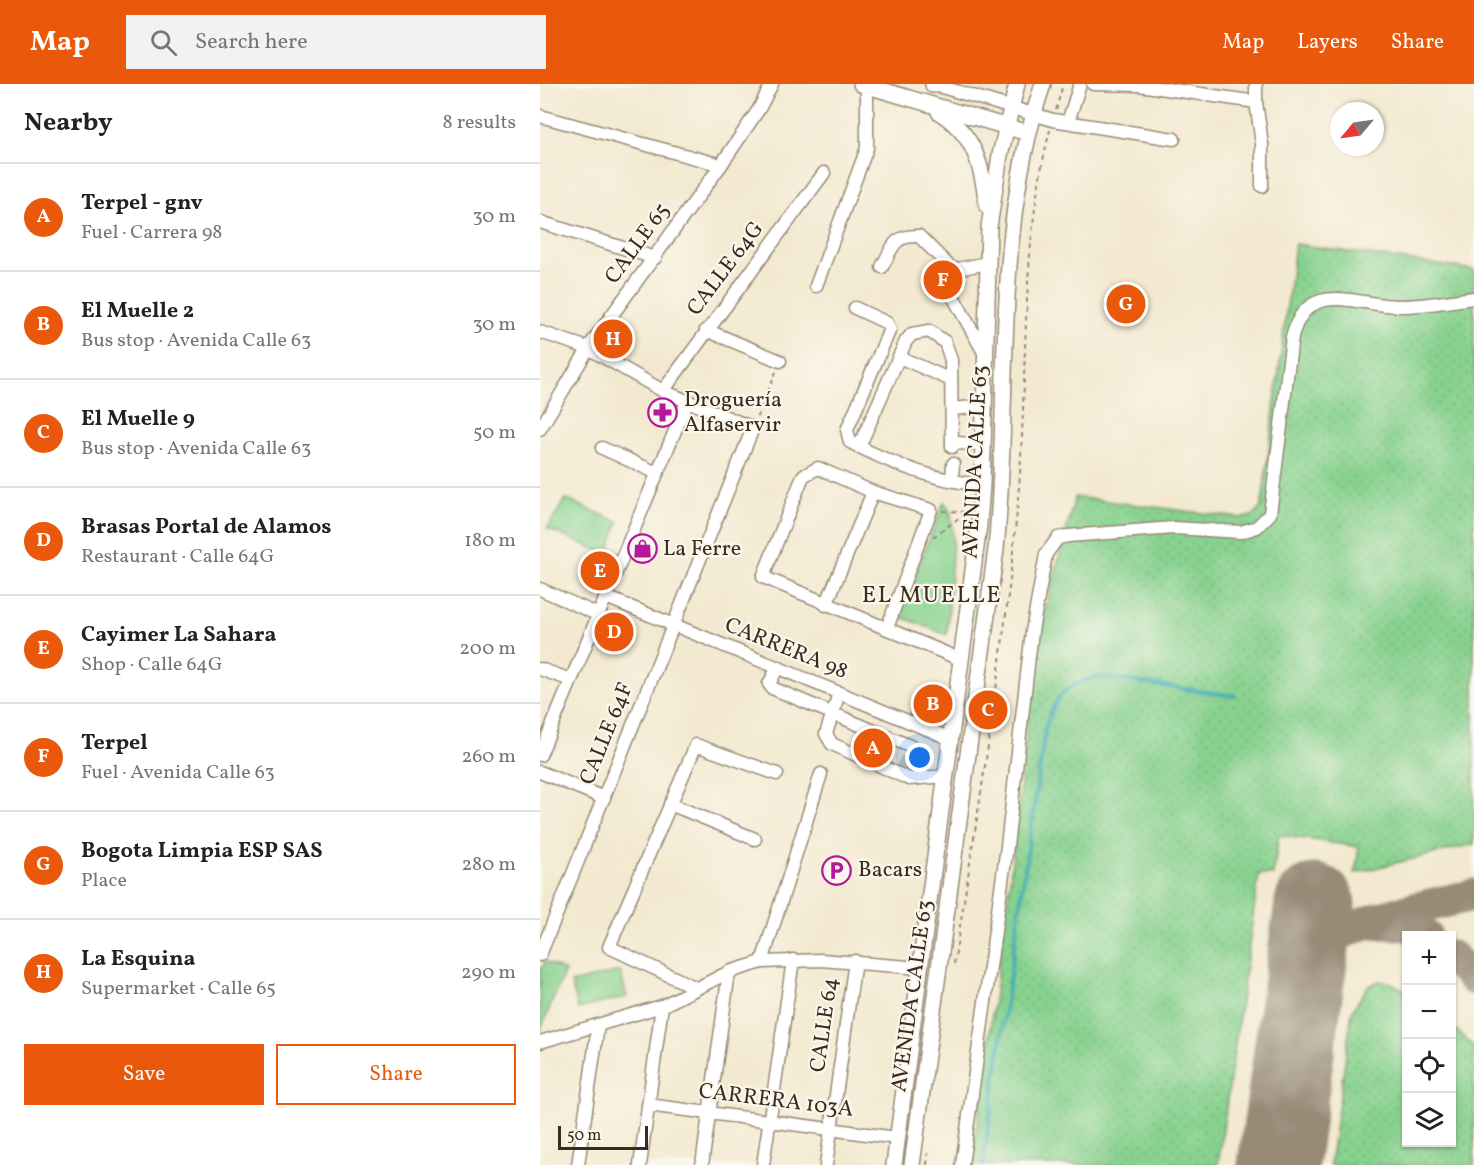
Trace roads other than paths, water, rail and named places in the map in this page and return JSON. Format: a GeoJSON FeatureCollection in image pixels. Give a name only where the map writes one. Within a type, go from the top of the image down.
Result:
{"type":"FeatureCollection","features":[{"type":"Feature","properties":{"kind":"main road"},"geometry":{"type":"LineString","coordinates":[[932,84],[942,84]]}},
{"type":"Feature","properties":{"kind":"main road","name":"AVENIDA CALLE 63"},"geometry":{"type":"LineString","coordinates":[[894,1165],[962,660],[982,485],[989,227],[1006,127],[1017,84]]}},
{"type":"Feature","properties":{"kind":"main road","name":"AVENIDA CALLE 63"},"geometry":{"type":"LineString","coordinates":[[912,1165],[996,549],[1001,487],[1006,284],[1017,188],[1028,133],[1043,84]]}},
{"type":"Feature","properties":{"kind":"main road"},"geometry":{"type":"LineString","coordinates":[[864,85],[1028,133]]}},
{"type":"Feature","properties":{"kind":"main road"},"geometry":{"type":"LineString","coordinates":[[930,105],[959,127],[974,146],[982,168],[989,227]]}},
{"type":"Feature","properties":{"kind":"street","name":"CALLE 65"},"geometry":{"type":"LineString","coordinates":[[540,429],[588,348],[722,165],[759,109],[772,84]]}},
{"type":"Feature","properties":{"kind":"street"},"geometry":{"type":"LineString","coordinates":[[932,84],[1011,108],[1068,122],[1174,138]]}},
{"type":"Feature","properties":{"kind":"street"},"geometry":{"type":"LineString","coordinates":[[1068,122],[1080,84]]}},
{"type":"Feature","properties":{"kind":"street"},"geometry":{"type":"LineString","coordinates":[[1093,84],[1139,85],[1256,102]]}},
{"type":"Feature","properties":{"kind":"street"},"geometry":{"type":"LineString","coordinates":[[1256,84],[1262,144],[1262,186]]}},
{"type":"Feature","properties":{"kind":"street"},"geometry":{"type":"LineString","coordinates":[[816,286],[865,158],[864,85]]}},
{"type":"Feature","properties":{"kind":"street"},"geometry":{"type":"LineString","coordinates":[[540,116],[722,165]]}},
{"type":"Feature","properties":{"kind":"street","name":"CALLE 64G"},"geometry":{"type":"LineString","coordinates":[[663,391],[824,173]]}},
{"type":"Feature","properties":{"kind":"street"},"geometry":{"type":"LineString","coordinates":[[540,222],[655,258]]}},
{"type":"Feature","properties":{"kind":"street"},"geometry":{"type":"LineString","coordinates":[[882,267],[896,240],[905,236],[919,236],[952,272],[987,263]]}},
{"type":"Feature","properties":{"kind":"street"},"geometry":{"type":"LineString","coordinates":[[950,291],[987,358]]}},
{"type":"Feature","properties":{"kind":"street"},"geometry":{"type":"LineString","coordinates":[[962,1165],[1007,846],[1032,631],[1046,554],[1058,538],[1080,534],[1118,534],[1174,528],[1241,532],[1257,527],[1270,513],[1273,504],[1292,338],[1300,315],[1317,301],[1332,298],[1400,306],[1474,298]]}},
{"type":"Feature","properties":{"kind":"street"},"geometry":{"type":"LineString","coordinates":[[855,308],[887,323],[890,329],[847,430],[850,442],[893,464],[982,485]]}},
{"type":"Feature","properties":{"kind":"street"},"geometry":{"type":"LineString","coordinates":[[706,330],[780,361]]}},
{"type":"Feature","properties":{"kind":"street"},"geometry":{"type":"LineString","coordinates":[[859,447],[899,357],[912,334],[929,331],[938,335],[948,349],[952,445],[984,444]]}},
{"type":"Feature","properties":{"kind":"street"},"geometry":{"type":"LineString","coordinates":[[540,332],[588,348],[663,391],[687,402],[540,755]]}},
{"type":"Feature","properties":{"kind":"street"},"geometry":{"type":"LineString","coordinates":[[899,357],[951,380]]}},
{"type":"Feature","properties":{"kind":"street","name":"CALLE 64F"},"geometry":{"type":"LineString","coordinates":[[540,955],[753,428],[687,402]]}},
{"type":"Feature","properties":{"kind":"street"},"geometry":{"type":"LineString","coordinates":[[952,410],[984,406]]}},
{"type":"Feature","properties":{"kind":"street"},"geometry":{"type":"LineString","coordinates":[[602,448],[657,473]]}},
{"type":"Feature","properties":{"kind":"street"},"geometry":{"type":"LineString","coordinates":[[952,479],[953,464]]}},
{"type":"Feature","properties":{"kind":"street"},"geometry":{"type":"LineString","coordinates":[[887,628],[931,510],[873,492],[818,468],[803,476],[763,577],[962,660]]}},
{"type":"Feature","properties":{"kind":"street"},"geometry":{"type":"LineString","coordinates":[[826,605],[873,492]]}},
{"type":"Feature","properties":{"kind":"street"},"geometry":{"type":"LineString","coordinates":[[540,590],[598,615]]}},
{"type":"Feature","properties":{"kind":"street","name":"CARRERA 98"},"geometry":{"type":"LineString","coordinates":[[606,597],[951,738]]}},
{"type":"Feature","properties":{"kind":"street"},"geometry":{"type":"LineString","coordinates":[[778,667],[769,684],[772,688],[880,734],[910,750],[921,726]]}},
{"type":"Feature","properties":{"kind":"street"},"geometry":{"type":"LineString","coordinates":[[540,669],[571,680]]}},
{"type":"Feature","properties":{"kind":"street"},"geometry":{"type":"LineString","coordinates":[[839,693],[826,734],[832,744],[901,771],[920,781],[946,776]]}},
{"type":"Feature","properties":{"kind":"street"},"geometry":{"type":"LineString","coordinates":[[880,734],[888,713]]}},
{"type":"Feature","properties":{"kind":"street"},"geometry":{"type":"LineString","coordinates":[[696,988],[609,947],[696,746],[777,774]]}},
{"type":"Feature","properties":{"kind":"street"},"geometry":{"type":"LineString","coordinates":[[540,772],[604,798]]}},
{"type":"Feature","properties":{"kind":"street"},"geometry":{"type":"LineString","coordinates":[[762,962],[821,774]]}},
{"type":"Feature","properties":{"kind":"street"},"geometry":{"type":"LineString","coordinates":[[670,804],[755,839]]}},
{"type":"Feature","properties":{"kind":"street"},"geometry":{"type":"LineString","coordinates":[[763,1165],[793,960]]}},
{"type":"Feature","properties":{"kind":"street"},"geometry":{"type":"LineString","coordinates":[[540,1042],[662,1006],[729,972],[762,962],[855,961],[921,968]]}},
{"type":"Feature","properties":{"kind":"street","name":"CALLE 64"},"geometry":{"type":"LineString","coordinates":[[826,1165],[855,961]]}},
{"type":"Feature","properties":{"kind":"street"},"geometry":{"type":"LineString","coordinates":[[702,1165],[729,972]]}},
{"type":"Feature","properties":{"kind":"street"},"geometry":{"type":"LineString","coordinates":[[640,1165],[662,1006]]}},
{"type":"Feature","properties":{"kind":"street"},"geometry":{"type":"LineString","coordinates":[[578,1165],[598,1026]]}},
{"type":"Feature","properties":{"kind":"street","name":"CARRERA 103A"},"geometry":{"type":"LineString","coordinates":[[648,1105],[897,1138]]}},
{"type":"Feature","properties":{"kind":"waterway"},"geometry":{"type":"LineString","coordinates":[[983,1165],[1045,729],[1053,708],[1063,692],[1070,687],[1101,677],[1235,696]]}},
{"type":"Feature","properties":{"kind":"tunnel"},"geometry":{"type":"LineString","coordinates":[[902,768],[909,753]]}},
{"type":"Feature","properties":{"kind":"place","name":"Terpel"},"geometry":{"type":"Point","coordinates":[943,280]}},
{"type":"Feature","properties":{"kind":"place","name":"Bogota Limpia ESP SAS"},"geometry":{"type":"Point","coordinates":[1126,304]}},
{"type":"Feature","properties":{"kind":"place","name":"La Esquina"},"geometry":{"type":"Point","coordinates":[613,339]}},
{"type":"Feature","properties":{"kind":"place","name":"Droguería Alfaservir"},"geometry":{"type":"Point","coordinates":[663,413]}},
{"type":"Feature","properties":{"kind":"place","name":"La Ferre"},"geometry":{"type":"Point","coordinates":[642,549]}},
{"type":"Feature","properties":{"kind":"place","name":"Cayimer La Sahara"},"geometry":{"type":"Point","coordinates":[600,571]}},
{"type":"Feature","properties":{"kind":"place","name":"Brasas Portal de Alamos"},"geometry":{"type":"Point","coordinates":[614,632]}},
{"type":"Feature","properties":{"kind":"place","name":"El Muelle 2"},"geometry":{"type":"Point","coordinates":[933,704]}},
{"type":"Feature","properties":{"kind":"place","name":"El Muelle 9"},"geometry":{"type":"Point","coordinates":[988,710]}},
{"type":"Feature","properties":{"kind":"place","name":"Terpel - gnv"},"geometry":{"type":"Point","coordinates":[873,748]}},
{"type":"Feature","properties":{"kind":"place","name":"Bacars"},"geometry":{"type":"Point","coordinates":[837,870]}},
{"type":"Feature","properties":{"kind":"district","name":"EL MUELLE"},"geometry":{"type":"Point","coordinates":[932,596]}}]}
